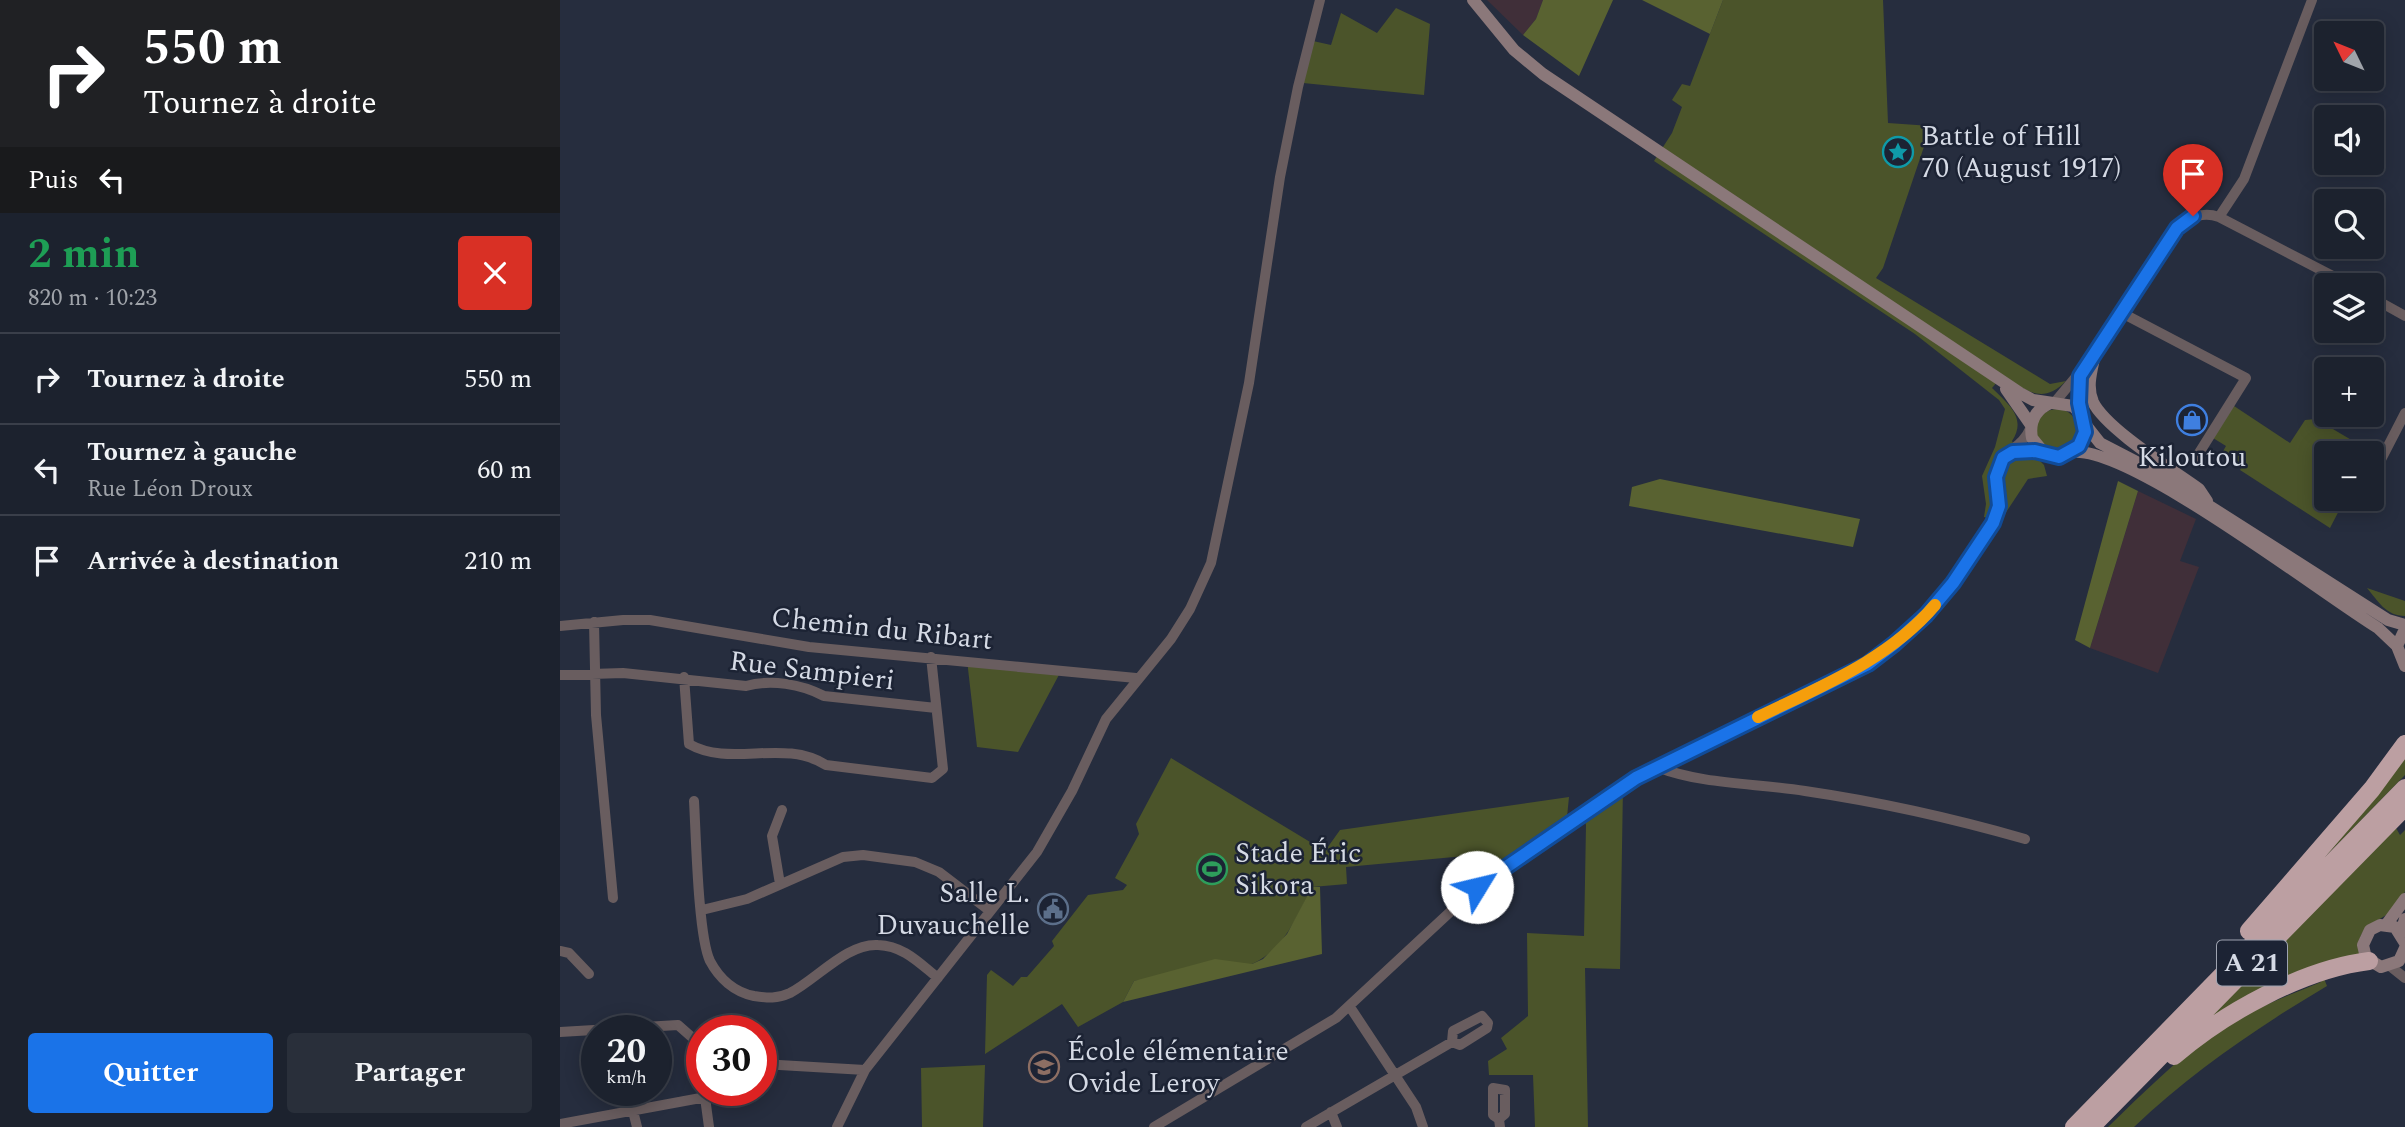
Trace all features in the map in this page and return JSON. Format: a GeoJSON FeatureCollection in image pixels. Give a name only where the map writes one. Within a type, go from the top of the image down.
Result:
{"type":"FeatureCollection","features":[{"type":"Feature","properties":{"kind":"highway"},"geometry":{"type":"LineString","coordinates":[[2131,1065],[2334,834],[2405,744]]}},
{"type":"Feature","properties":{"kind":"highway","name":"A 21"},"geometry":{"type":"LineString","coordinates":[[2074,1127],[2131,1065],[2405,788]]}},
{"type":"Feature","properties":{"kind":"highway","name":"A 21"},"geometry":{"type":"LineString","coordinates":[[2095,1123],[2405,807]]}},
{"type":"Feature","properties":{"kind":"highway"},"geometry":{"type":"LineString","coordinates":[[2095,1123],[2143,1085],[2189,1043],[2235,1012],[2337,968],[2370,961]]}},
{"type":"Feature","properties":{"kind":"main road"},"geometry":{"type":"LineString","coordinates":[[1473,0],[1514,50],[1544,74],[1994,376],[2033,400],[2069,404],[2100,443],[2156,472],[2388,620],[2405,627],[2397,646]]}},
{"type":"Feature","properties":{"kind":"main road"},"geometry":{"type":"LineString","coordinates":[[2095,354],[2090,388],[2093,402],[2104,419],[2199,489],[2211,507]]}},
{"type":"Feature","properties":{"kind":"main road"},"geometry":{"type":"LineString","coordinates":[[1994,376],[2021,406],[2031,426],[2034,443],[2045,454],[2059,457],[2073,452],[2098,454],[2152,479],[2378,628],[2397,646],[2405,666]]}},
{"type":"Feature","properties":{"kind":"main road"},"geometry":{"type":"LineString","coordinates":[[2031,426],[2040,409],[2053,403]]}},
{"type":"Feature","properties":{"kind":"main road"},"geometry":{"type":"LineString","coordinates":[[2073,452],[2083,439],[2082,419]]}},
{"type":"Feature","properties":{"kind":"main road"},"geometry":{"type":"LineString","coordinates":[[2405,899],[2386,925],[2370,930],[2365,937],[2363,950],[2370,961],[2378,966],[2389,967],[2404,947],[2405,919]]}},
{"type":"Feature","properties":{"kind":"main road"},"geometry":{"type":"LineString","coordinates":[[2386,925],[2404,947]]}},
{"type":"Feature","properties":{"kind":"street"},"geometry":{"type":"LineString","coordinates":[[837,1127],[866,1070],[1051,830],[1094,738],[1136,678],[1171,639],[1190,609],[1211,563],[1249,383],[1280,177],[1320,0]]}},
{"type":"Feature","properties":{"kind":"street"},"geometry":{"type":"LineString","coordinates":[[2219,217],[2244,179],[2312,0]]}},
{"type":"Feature","properties":{"kind":"street"},"geometry":{"type":"LineString","coordinates":[[2053,403],[2080,376],[2177,228],[2193,216],[2209,214],[2219,217],[2327,273]]}},
{"type":"Feature","properties":{"kind":"street"},"geometry":{"type":"LineString","coordinates":[[2384,304],[2405,316]]}},
{"type":"Feature","properties":{"kind":"street"},"geometry":{"type":"LineString","coordinates":[[2122,313],[2246,379],[2194,461]]}},
{"type":"Feature","properties":{"kind":"street"},"geometry":{"type":"LineString","coordinates":[[2080,376],[2082,419]]}},
{"type":"Feature","properties":{"kind":"street"},"geometry":{"type":"LineString","coordinates":[[2384,454],[2405,413]]}},
{"type":"Feature","properties":{"kind":"street"},"geometry":{"type":"LineString","coordinates":[[1154,1127],[1317,1031],[1350,1007],[1477,887],[1573,820],[1657,767],[1868,664],[1894,644],[1926,615],[1953,583],[1993,523],[1999,506],[1996,477],[1998,465],[2022,443],[2031,426]]}},
{"type":"Feature","properties":{"kind":"street"},"geometry":{"type":"LineString","coordinates":[[2013,452],[2045,454]]}},
{"type":"Feature","properties":{"kind":"street","name":"Chemin du Ribart"},"geometry":{"type":"LineString","coordinates":[[560,626],[650,620],[809,647],[1136,678]]}},
{"type":"Feature","properties":{"kind":"street"},"geometry":{"type":"LineString","coordinates":[[594,622],[596,715],[613,898]]}},
{"type":"Feature","properties":{"kind":"street","name":"Rue Sampieri"},"geometry":{"type":"LineString","coordinates":[[684,677],[689,744],[700,750],[750,755],[771,751],[813,757],[825,765],[932,778],[943,769],[931,657]]}},
{"type":"Feature","properties":{"kind":"street","name":"Rue Sampieri"},"geometry":{"type":"LineString","coordinates":[[560,675],[684,677],[746,686],[762,682],[809,688],[824,696],[936,708]]}},
{"type":"Feature","properties":{"kind":"street"},"geometry":{"type":"LineString","coordinates":[[1657,767],[1698,779],[1757,784],[1883,802],[2025,839]]}},
{"type":"Feature","properties":{"kind":"street"},"geometry":{"type":"LineString","coordinates":[[694,801],[708,958],[721,978],[743,994],[773,999],[790,993],[861,947],[878,944],[910,954],[938,978]]}},
{"type":"Feature","properties":{"kind":"street"},"geometry":{"type":"LineString","coordinates":[[780,884],[772,836],[782,810]]}},
{"type":"Feature","properties":{"kind":"street"},"geometry":{"type":"LineString","coordinates":[[702,910],[747,899],[843,857],[863,855],[915,862],[939,872],[990,912]]}},
{"type":"Feature","properties":{"kind":"street"},"geometry":{"type":"LineString","coordinates":[[560,951],[569,953],[589,974]]}},
{"type":"Feature","properties":{"kind":"street"},"geometry":{"type":"LineString","coordinates":[[2389,967],[2405,978]]}},
{"type":"Feature","properties":{"kind":"street"},"geometry":{"type":"LineString","coordinates":[[1350,1007],[1416,1107],[1423,1127]]}},
{"type":"Feature","properties":{"kind":"street"},"geometry":{"type":"LineString","coordinates":[[560,1032],[678,1025],[686,1032]]}},
{"type":"Feature","properties":{"kind":"street"},"geometry":{"type":"LineString","coordinates":[[1306,1127],[1452,1042]]}},
{"type":"Feature","properties":{"kind":"street"},"geometry":{"type":"LineString","coordinates":[[777,1065],[866,1070]]}},
{"type":"Feature","properties":{"kind":"street"},"geometry":{"type":"LineString","coordinates":[[563,1125],[633,1111],[686,1096]]}},
{"type":"Feature","properties":{"kind":"street"},"geometry":{"type":"LineString","coordinates":[[706,1106],[709,1127]]}},
{"type":"Feature","properties":{"kind":"street"},"geometry":{"type":"LineString","coordinates":[[633,1111],[637,1127]]}},
{"type":"Feature","properties":{"kind":"street"},"geometry":{"type":"LineString","coordinates":[[1331,1112],[1337,1127]]}},
{"type":"Feature","properties":{"kind":"shaded area"},"geometry":{"type":"Polygon","coordinates":[[[1487,0],[1543,0],[1536,19],[1523,35],[1487,0]]]}},
{"type":"Feature","properties":{"kind":"shaded area"},"geometry":{"type":"Polygon","coordinates":[[[2138,491],[2196,519],[2180,561],[2199,567],[2158,673],[2090,648],[2138,491]]]}},
{"type":"Feature","properties":{"kind":"green space"},"geometry":{"type":"Polygon","coordinates":[[[1543,0],[1613,0],[1579,76],[1523,35],[1536,19],[1543,0]]]}},
{"type":"Feature","properties":{"kind":"green space"},"geometry":{"type":"Polygon","coordinates":[[[1642,0],[1723,0],[1710,34],[1642,0]]]}},
{"type":"Feature","properties":{"kind":"green space"},"geometry":{"type":"Polygon","coordinates":[[[1723,0],[1883,0],[1888,123],[1931,126],[1883,268],[1876,278],[2050,384],[2066,381],[2042,394],[2027,390],[2003,375],[1992,388],[2010,406],[2017,419],[2018,425],[2012,441],[2020,458],[2036,457],[2044,465],[2047,476],[2028,479],[2001,520],[1984,517],[1986,504],[1982,476],[1995,447],[2005,409],[1999,400],[1915,334],[1654,161],[1672,133],[1682,107],[1672,100],[1682,84],[1690,86],[1723,0]]]}},
{"type":"Feature","properties":{"kind":"green space"},"geometry":{"type":"Polygon","coordinates":[[[1396,8],[1430,24],[1424,95],[1303,83],[1313,41],[1331,45],[1341,13],[1377,33],[1396,8]]]}},
{"type":"Feature","properties":{"kind":"green space"},"geometry":{"type":"Polygon","coordinates":[[[2234,406],[2290,443],[2305,420],[2314,419],[2314,427],[2330,427],[2353,441],[2314,441],[2314,511],[2339,511],[2330,528],[2240,470],[2242,466],[2222,453],[2226,446],[2213,438],[2234,406]]]}},
{"type":"Feature","properties":{"kind":"green space"},"geometry":{"type":"Polygon","coordinates":[[[2057,409],[2072,415],[2078,430],[2072,445],[2057,451],[2042,445],[2036,430],[2042,415],[2057,409]]]}},
{"type":"Feature","properties":{"kind":"green space"},"geometry":{"type":"Polygon","coordinates":[[[1660,479],[1860,519],[1853,547],[1629,506],[1632,487],[1660,479]]]}},
{"type":"Feature","properties":{"kind":"green space"},"geometry":{"type":"Polygon","coordinates":[[[2118,481],[2138,491],[2090,648],[2075,640],[2118,481]]]}},
{"type":"Feature","properties":{"kind":"green space"},"geometry":{"type":"Polygon","coordinates":[[[2367,588],[2405,601],[2405,616],[2388,611],[2367,588]]]}},
{"type":"Feature","properties":{"kind":"green space"},"geometry":{"type":"Polygon","coordinates":[[[967,660],[1061,671],[1018,752],[977,747],[967,660]]]}},
{"type":"Feature","properties":{"kind":"green space"},"geometry":{"type":"Polygon","coordinates":[[[2405,757],[2405,775],[2297,886],[2405,757]]]}},
{"type":"Feature","properties":{"kind":"green space"},"geometry":{"type":"Polygon","coordinates":[[[1171,758],[1325,851],[1340,830],[1569,797],[1567,817],[1504,861],[1465,856],[1346,867],[1347,884],[1312,887],[1281,941],[1263,958],[1252,964],[1134,981],[1123,1002],[1078,1027],[1062,1004],[985,1054],[987,975],[991,970],[1013,986],[1021,977],[1027,977],[1054,946],[1052,941],[1088,895],[1123,890],[1127,885],[1115,878],[1139,834],[1136,824],[1171,758]]]}},
{"type":"Feature","properties":{"kind":"green space"},"geometry":{"type":"Polygon","coordinates":[[[1623,787],[1620,969],[1585,968],[1588,1127],[1535,1127],[1533,1075],[1489,1075],[1488,1061],[1507,1049],[1501,1038],[1528,1016],[1527,933],[1584,936],[1586,825],[1583,813],[1623,787]]]}},
{"type":"Feature","properties":{"kind":"green space"},"geometry":{"type":"Polygon","coordinates":[[[2396,828],[2400,835],[2405,830],[2405,891],[2401,902],[2393,910],[2362,934],[2359,944],[2361,958],[2203,1024],[2396,828]]]}},
{"type":"Feature","properties":{"kind":"green space"},"geometry":{"type":"Polygon","coordinates":[[[1312,887],[1320,887],[1322,954],[1123,1002],[1134,981],[1215,959],[1252,964],[1263,959],[1287,934],[1312,887]]]}},
{"type":"Feature","properties":{"kind":"green space"},"geometry":{"type":"Polygon","coordinates":[[[2323,976],[2327,986],[2227,1051],[2179,1087],[2134,1127],[2108,1127],[2172,1066],[2214,1033],[2252,1011],[2321,982],[2323,976]]]}},
{"type":"Feature","properties":{"kind":"green space"},"geometry":{"type":"Polygon","coordinates":[[[985,1065],[983,1127],[922,1127],[921,1068],[985,1065]]]}},
{"type":"Feature","properties":{"kind":"slow traffic"},"geometry":{"type":"LineString","coordinates":[[1758,717],[1868,664],[1894,644],[1935,605]]}},
{"type":"Feature","properties":{"kind":"place","name":"Battle of Hill 70 (August 1917)"},"geometry":{"type":"Point","coordinates":[1898,152]}},
{"type":"Feature","properties":{"kind":"place","name":"Kiloutou"},"geometry":{"type":"Point","coordinates":[2192,420]}},
{"type":"Feature","properties":{"kind":"place","name":"Stade Éric Sikora"},"geometry":{"type":"Point","coordinates":[1212,869]}},
{"type":"Feature","properties":{"kind":"place","name":"Salle L. Duvauchelle"},"geometry":{"type":"Point","coordinates":[1053,909]}},
{"type":"Feature","properties":{"kind":"place","name":"École élémentaire Ovide Leroy"},"geometry":{"type":"Point","coordinates":[1044,1067]}},
{"type":"Feature","properties":{"kind":"route"},"geometry":{"type":"LineString","coordinates":[[1477,887],[1636,778],[1868,664],[1926,615],[1953,583],[1993,523],[1999,506],[1996,477],[1998,465],[2003,458],[2013,452],[2035,451],[2059,457],[2073,452],[2079,446],[2085,432],[2078,396],[2080,376],[2177,228],[2193,216]]}}]}
